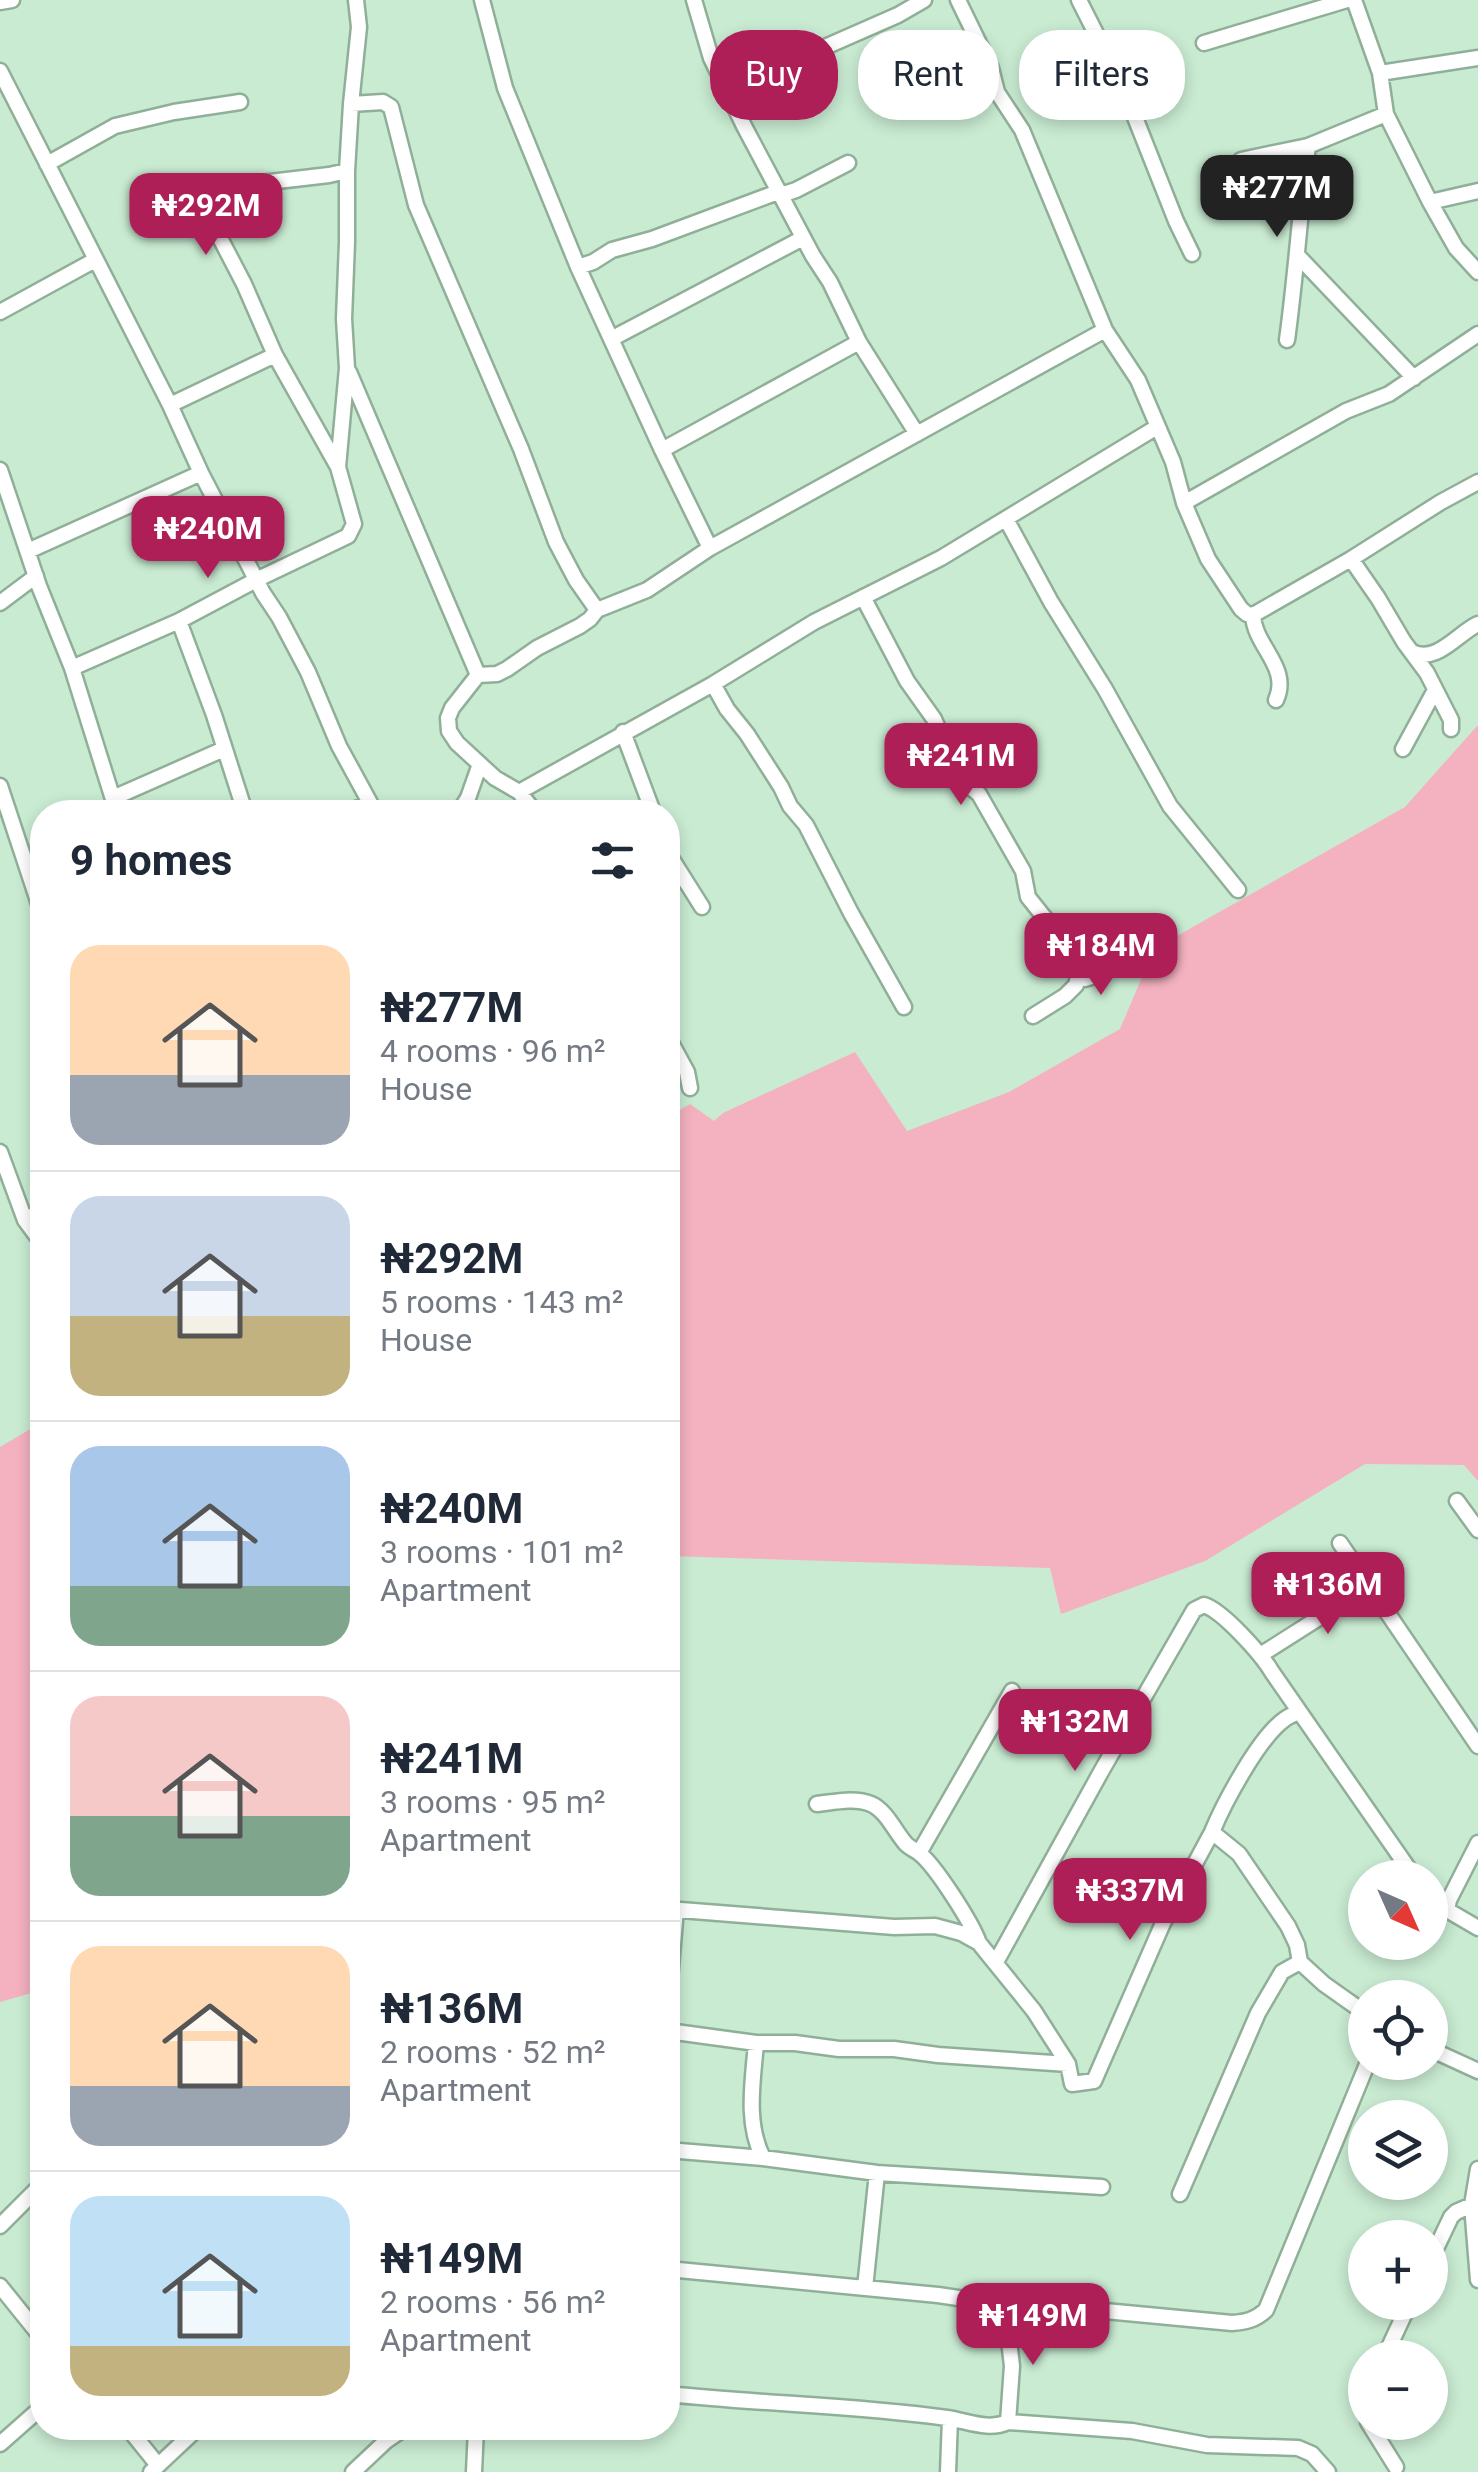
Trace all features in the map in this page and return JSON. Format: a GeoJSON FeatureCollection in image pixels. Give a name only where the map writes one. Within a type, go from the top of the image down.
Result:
{"type":"FeatureCollection","features":[{"type":"Feature","properties":{"kind":"street"},"geometry":{"type":"LineString","coordinates":[[0,2],[12,0]]}},
{"type":"Feature","properties":{"kind":"street"},"geometry":{"type":"LineString","coordinates":[[338,467],[348,368],[344,319],[347,171],[359,28],[356,0]]}},
{"type":"Feature","properties":{"kind":"street"},"geometry":{"type":"LineString","coordinates":[[482,0],[505,88],[578,267],[710,548]]}},
{"type":"Feature","properties":{"kind":"street"},"geometry":{"type":"LineString","coordinates":[[694,0],[710,55]]}},
{"type":"Feature","properties":{"kind":"street"},"geometry":{"type":"LineString","coordinates":[[838,41],[924,0]]}},
{"type":"Feature","properties":{"kind":"street"},"geometry":{"type":"LineString","coordinates":[[958,0],[991,68],[997,92],[1022,130],[1105,330],[1138,380],[1208,559],[1241,609],[1254,615],[1478,482]]}},
{"type":"Feature","properties":{"kind":"street"},"geometry":{"type":"LineString","coordinates":[[1080,0],[1123,87],[1192,254]]}},
{"type":"Feature","properties":{"kind":"street"},"geometry":{"type":"LineString","coordinates":[[1204,44],[1351,0],[1380,73],[1386,114],[1456,248],[1478,272]]}},
{"type":"Feature","properties":{"kind":"street"},"geometry":{"type":"LineString","coordinates":[[1380,73],[1478,58]]}},
{"type":"Feature","properties":{"kind":"street"},"geometry":{"type":"LineString","coordinates":[[0,71],[201,473],[308,672],[369,800]]}},
{"type":"Feature","properties":{"kind":"street"},"geometry":{"type":"LineString","coordinates":[[47,164],[115,126],[240,102]]}},
{"type":"Feature","properties":{"kind":"street"},"geometry":{"type":"LineString","coordinates":[[351,104],[383,102],[391,107],[416,205],[521,449],[556,542],[597,610]]}},
{"type":"Feature","properties":{"kind":"street"},"geometry":{"type":"LineString","coordinates":[[1241,160],[1308,146],[1386,114]]}},
{"type":"Feature","properties":{"kind":"street"},"geometry":{"type":"LineString","coordinates":[[742,120],[859,342],[917,434]]}},
{"type":"Feature","properties":{"kind":"street"},"geometry":{"type":"LineString","coordinates":[[1288,340],[1308,146]]}},
{"type":"Feature","properties":{"kind":"street"},"geometry":{"type":"LineString","coordinates":[[578,267],[612,250],[778,192],[796,190],[848,163]]}},
{"type":"Feature","properties":{"kind":"street"},"geometry":{"type":"LineString","coordinates":[[72,668],[179,621],[348,536],[353,529],[338,467],[275,355],[206,212],[202,194],[210,189],[347,171]]}},
{"type":"Feature","properties":{"kind":"street"},"geometry":{"type":"LineString","coordinates":[[1430,202],[1478,192]]}},
{"type":"Feature","properties":{"kind":"street"},"geometry":{"type":"LineString","coordinates":[[610,339],[803,238]]}},
{"type":"Feature","properties":{"kind":"street"},"geometry":{"type":"LineString","coordinates":[[1298,256],[1414,378]]}},
{"type":"Feature","properties":{"kind":"street"},"geometry":{"type":"LineString","coordinates":[[0,312],[94,260]]}},
{"type":"Feature","properties":{"kind":"street"},"geometry":{"type":"LineString","coordinates":[[525,800],[495,778],[449,732],[452,708],[478,675],[507,669],[580,626],[597,610],[647,590],[710,548],[1105,330]]}},
{"type":"Feature","properties":{"kind":"street"},"geometry":{"type":"LineString","coordinates":[[1184,503],[1346,411],[1384,397],[1478,334]]}},
{"type":"Feature","properties":{"kind":"street"},"geometry":{"type":"LineString","coordinates":[[662,450],[859,342]]}},
{"type":"Feature","properties":{"kind":"street"},"geometry":{"type":"LineString","coordinates":[[170,405],[275,355]]}},
{"type":"Feature","properties":{"kind":"street"},"geometry":{"type":"LineString","coordinates":[[348,368],[478,675]]}},
{"type":"Feature","properties":{"kind":"street"},"geometry":{"type":"LineString","coordinates":[[518,792],[814,622],[940,558],[1157,427]]}},
{"type":"Feature","properties":{"kind":"street"},"geometry":{"type":"LineString","coordinates":[[0,470],[72,668],[113,800]]}},
{"type":"Feature","properties":{"kind":"street"},"geometry":{"type":"LineString","coordinates":[[28,551],[201,473]]}},
{"type":"Feature","properties":{"kind":"street"},"geometry":{"type":"LineString","coordinates":[[1006,519],[1170,806],[1238,890]]}},
{"type":"Feature","properties":{"kind":"street"},"geometry":{"type":"LineString","coordinates":[[1351,559],[1427,673],[1451,720],[1451,730]]}},
{"type":"Feature","properties":{"kind":"street"},"geometry":{"type":"LineString","coordinates":[[0,604],[36,576]]}},
{"type":"Feature","properties":{"kind":"street"},"geometry":{"type":"LineString","coordinates":[[863,597],[906,680],[934,718],[956,770],[979,794],[1023,871],[1028,898],[1064,942],[1078,973],[1085,979],[1092,978],[1122,959]]}},
{"type":"Feature","properties":{"kind":"street"},"geometry":{"type":"LineString","coordinates":[[1254,615],[1254,625],[1281,679],[1276,700]]}},
{"type":"Feature","properties":{"kind":"street"},"geometry":{"type":"LineString","coordinates":[[179,621],[241,800]]}},
{"type":"Feature","properties":{"kind":"street"},"geometry":{"type":"LineString","coordinates":[[1412,652],[1420,656],[1430,654],[1478,624]]}},
{"type":"Feature","properties":{"kind":"street"},"geometry":{"type":"LineString","coordinates":[[712,684],[806,825],[904,1007]]}},
{"type":"Feature","properties":{"kind":"street"},"geometry":{"type":"LineString","coordinates":[[1403,748],[1435,690]]}},
{"type":"Feature","properties":{"kind":"street"},"geometry":{"type":"LineString","coordinates":[[622,732],[648,800]]}},
{"type":"Feature","properties":{"kind":"street"},"geometry":{"type":"LineString","coordinates":[[125,800],[224,750]]}},
{"type":"Feature","properties":{"kind":"street"},"geometry":{"type":"LineString","coordinates":[[467,800],[480,764]]}},
{"type":"Feature","properties":{"kind":"street"},"geometry":{"type":"LineString","coordinates":[[0,786],[30,877]]}},
{"type":"Feature","properties":{"kind":"street"},"geometry":{"type":"LineString","coordinates":[[680,872],[702,907]]}},
{"type":"Feature","properties":{"kind":"street"},"geometry":{"type":"LineString","coordinates":[[1033,1016],[1065,996],[1076,985],[1078,973]]}},
{"type":"Feature","properties":{"kind":"street"},"geometry":{"type":"LineString","coordinates":[[680,1059],[690,1088]]}},
{"type":"Feature","properties":{"kind":"street"},"geometry":{"type":"LineString","coordinates":[[0,1152],[30,1227]]}},
{"type":"Feature","properties":{"kind":"street"},"geometry":{"type":"LineString","coordinates":[[25,1220],[30,1217]]}},
{"type":"Feature","properties":{"kind":"street"},"geometry":{"type":"LineString","coordinates":[[1457,1502],[1478,1530]]}},
{"type":"Feature","properties":{"kind":"street"},"geometry":{"type":"LineString","coordinates":[[1340,1544],[1478,1746]]}},
{"type":"Feature","properties":{"kind":"street"},"geometry":{"type":"LineString","coordinates":[[1262,1654],[1370,1586]]}},
{"type":"Feature","properties":{"kind":"street"},"geometry":{"type":"LineString","coordinates":[[996,1962],[1194,1610],[1204,1605],[1210,1606],[1262,1654],[1402,1860]]}},
{"type":"Feature","properties":{"kind":"street"},"geometry":{"type":"LineString","coordinates":[[920,1853],[1012,1691]]}},
{"type":"Feature","properties":{"kind":"street"},"geometry":{"type":"LineString","coordinates":[[680,1910],[894,1927],[935,1926],[962,1933],[979,1943],[1034,2010],[1068,2064],[1072,2084],[1094,2080],[1162,1923],[1217,1817],[1273,1730],[1299,1712]]}},
{"type":"Feature","properties":{"kind":"street"},"geometry":{"type":"LineString","coordinates":[[817,1804],[848,1800],[878,1808],[908,1846],[920,1853],[972,1926],[979,1943]]}},
{"type":"Feature","properties":{"kind":"street"},"geometry":{"type":"LineString","coordinates":[[1212,1832],[1238,1854],[1288,1926],[1300,1962],[1348,2001]]}},
{"type":"Feature","properties":{"kind":"street"},"geometry":{"type":"LineString","coordinates":[[1448,1904],[1478,1843]]}},
{"type":"Feature","properties":{"kind":"street"},"geometry":{"type":"LineString","coordinates":[[1448,1912],[1478,1928]]}},
{"type":"Feature","properties":{"kind":"street"},"geometry":{"type":"LineString","coordinates":[[1180,2194],[1258,2013],[1282,1972],[1300,1962]]}},
{"type":"Feature","properties":{"kind":"street"},"geometry":{"type":"LineString","coordinates":[[680,2033],[756,2043],[894,2049],[1068,2064]]}},
{"type":"Feature","properties":{"kind":"street"},"geometry":{"type":"LineString","coordinates":[[756,2043],[751,2114],[763,2158]]}},
{"type":"Feature","properties":{"kind":"street"},"geometry":{"type":"LineString","coordinates":[[1448,2057],[1478,2071]]}},
{"type":"Feature","properties":{"kind":"street"},"geometry":{"type":"LineString","coordinates":[[680,2270],[938,2295],[1012,2310],[1232,2322],[1256,2318],[1266,2310],[1361,2080]]}},
{"type":"Feature","properties":{"kind":"street"},"geometry":{"type":"LineString","coordinates":[[680,2151],[877,2173],[1102,2186]]}},
{"type":"Feature","properties":{"kind":"street"},"geometry":{"type":"LineString","coordinates":[[1478,2169],[1472,2205],[1478,2280]]}},
{"type":"Feature","properties":{"kind":"street"},"geometry":{"type":"LineString","coordinates":[[865,2288],[877,2173]]}},
{"type":"Feature","properties":{"kind":"street"},"geometry":{"type":"LineString","coordinates":[[0,2226],[30,2196]]}},
{"type":"Feature","properties":{"kind":"street"},"geometry":{"type":"LineString","coordinates":[[1448,2223],[1456,2212],[1472,2205]]}},
{"type":"Feature","properties":{"kind":"street"},"geometry":{"type":"LineString","coordinates":[[0,2286],[30,2323]]}},
{"type":"Feature","properties":{"kind":"street"},"geometry":{"type":"LineString","coordinates":[[1008,2422],[1012,2310]]}},
{"type":"Feature","properties":{"kind":"street"},"geometry":{"type":"LineString","coordinates":[[680,2395],[838,2406],[993,2426],[1008,2422],[1132,2431],[1207,2445],[1298,2448],[1312,2454],[1328,2472]]}},
{"type":"Feature","properties":{"kind":"street"},"geometry":{"type":"LineString","coordinates":[[0,2444],[30,2418]]}},
{"type":"Feature","properties":{"kind":"street"},"geometry":{"type":"LineString","coordinates":[[948,2472],[950,2418]]}},
{"type":"Feature","properties":{"kind":"street"},"geometry":{"type":"LineString","coordinates":[[136,2440],[154,2468],[185,2440]]}},
{"type":"Feature","properties":{"kind":"street"},"geometry":{"type":"LineString","coordinates":[[353,2472],[387,2440]]}},
{"type":"Feature","properties":{"kind":"street"},"geometry":{"type":"LineString","coordinates":[[474,2472],[475,2440]]}},
{"type":"Feature","properties":{"kind":"street"},"geometry":{"type":"LineString","coordinates":[[1379,2440],[1396,2467]]}},
{"type":"Feature","properties":{"kind":"shaded area"},"geometry":{"type":"Polygon","coordinates":[[[1478,725],[1478,1481],[1464,1465],[1365,1464],[1205,1561],[1061,1614],[1050,1568],[680,1556],[680,1110],[690,1104],[714,1121],[723,1113],[855,1052],[907,1131],[1009,1092],[1120,1029],[1154,949],[1405,807],[1478,725]]]}},
{"type":"Feature","properties":{"kind":"shaded area"},"geometry":{"type":"Polygon","coordinates":[[[30,1429],[30,1993],[0,2002],[0,1447],[30,1429]]]}}]}
